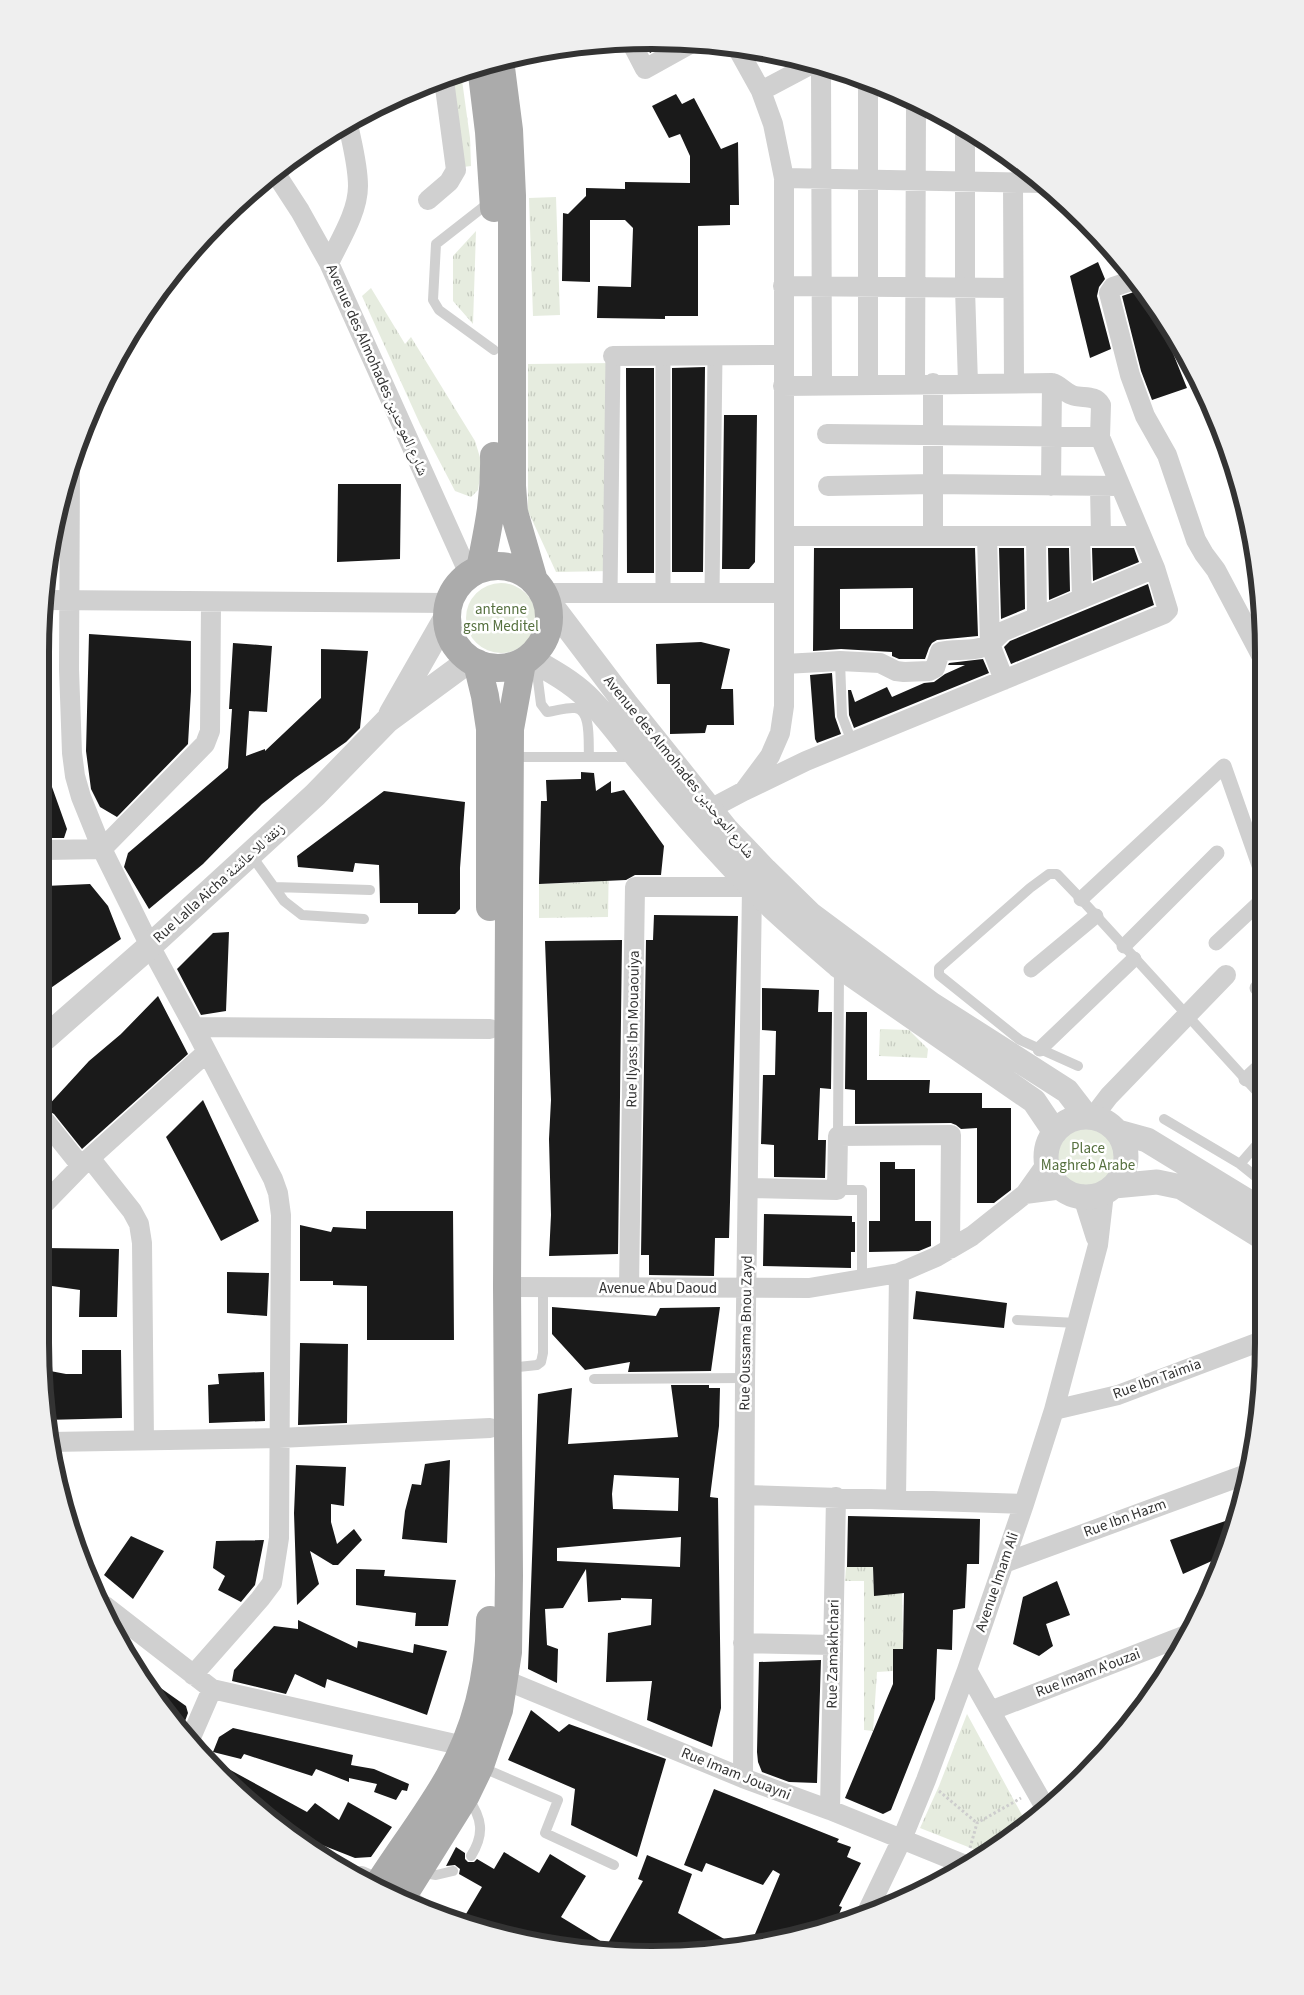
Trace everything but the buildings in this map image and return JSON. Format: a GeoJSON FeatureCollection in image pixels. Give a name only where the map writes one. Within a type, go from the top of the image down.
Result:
{"type":"FeatureCollection","features":[{"type":"Feature","properties":{"kind":"main road"},"geometry":{"type":"LineString","coordinates":[[375,1879],[449,1777],[472,1756],[493,1728],[508,1652],[507,1287],[510,728],[529,661],[547,632],[550,612],[514,512],[512,486],[512,196],[509,130],[501,68]]}},
{"type":"Feature","properties":{"kind":"main road"},"geometry":{"type":"LineString","coordinates":[[475,572],[494,488],[494,199],[482,74]]}},
{"type":"Feature","properties":{"kind":"main road"},"geometry":{"type":"LineString","coordinates":[[529,661],[504,668],[473,662],[458,648],[452,638],[448,627],[448,609],[454,590],[462,580],[475,572],[500,565],[519,569],[542,592]]}},
{"type":"Feature","properties":{"kind":"main road"},"geometry":{"type":"LineString","coordinates":[[405,1893],[466,1795],[478,1709],[490,1647],[490,729],[485,696],[473,662]]}},
{"type":"Feature","properties":{"kind":"street"},"geometry":{"type":"LineString","coordinates":[[635,49],[645,69],[680,50]]}},
{"type":"Feature","properties":{"kind":"street"},"geometry":{"type":"LineString","coordinates":[[741,56],[761,91],[773,124],[784,178],[784,706],[780,733],[770,756],[744,791]]}},
{"type":"Feature","properties":{"kind":"street"},"geometry":{"type":"LineString","coordinates":[[761,91],[804,68]]}},
{"type":"Feature","properties":{"kind":"street"},"geometry":{"type":"LineString","coordinates":[[821,73],[822,386]]}},
{"type":"Feature","properties":{"kind":"street"},"geometry":{"type":"LineString","coordinates":[[428,200],[449,182],[456,170],[445,86]]}},
{"type":"Feature","properties":{"kind":"street"},"geometry":{"type":"LineString","coordinates":[[868,89],[868,384]]}},
{"type":"Feature","properties":{"kind":"street"},"geometry":{"type":"LineString","coordinates":[[916,110],[915,288],[924,384],[934,435],[932,536]]}},
{"type":"Feature","properties":{"kind":"street"},"geometry":{"type":"LineString","coordinates":[[329,263],[353,210],[358,188],[356,163],[349,130]]}},
{"type":"Feature","properties":{"kind":"street"},"geometry":{"type":"LineString","coordinates":[[965,137],[964,289],[968,384]]}},
{"type":"Feature","properties":{"kind":"street","name":"Avenue des Almohades شارع الموحدين"},"geometry":{"type":"LineString","coordinates":[[279,178],[300,211],[329,263],[475,572]]}},
{"type":"Feature","properties":{"kind":"street"},"geometry":{"type":"LineString","coordinates":[[784,178],[1032,184]]}},
{"type":"Feature","properties":{"kind":"street"},"geometry":{"type":"LineString","coordinates":[[1013,183],[1012,288],[1014,384]]}},
{"type":"Feature","properties":{"kind":"street"},"geometry":{"type":"LineString","coordinates":[[1128,281],[1113,287],[1109,293],[1130,375],[1145,416],[1167,454],[1196,540],[1216,570],[1255,643]]}},
{"type":"Feature","properties":{"kind":"street"},"geometry":{"type":"LineString","coordinates":[[783,286],[1012,288]]}},
{"type":"Feature","properties":{"kind":"street"},"geometry":{"type":"LineString","coordinates":[[610,593],[613,356],[783,355]]}},
{"type":"Feature","properties":{"kind":"street"},"geometry":{"type":"LineString","coordinates":[[663,356],[663,593]]}},
{"type":"Feature","properties":{"kind":"street"},"geometry":{"type":"LineString","coordinates":[[712,593],[715,356]]}},
{"type":"Feature","properties":{"kind":"street"},"geometry":{"type":"LineString","coordinates":[[710,809],[806,761],[1167,613],[1168,607],[1155,568],[1100,437],[1100,405],[1094,398],[1070,394],[1058,384],[1052,383],[783,386]]}},
{"type":"Feature","properties":{"kind":"street"},"geometry":{"type":"LineString","coordinates":[[1051,486],[1052,383]]}},
{"type":"Feature","properties":{"kind":"street"},"geometry":{"type":"LineString","coordinates":[[826,434],[1100,437]]}},
{"type":"Feature","properties":{"kind":"street"},"geometry":{"type":"LineString","coordinates":[[828,486],[933,484],[1120,486]]}},
{"type":"Feature","properties":{"kind":"street"},"geometry":{"type":"LineString","coordinates":[[1100,487],[1101,536]]}},
{"type":"Feature","properties":{"kind":"street"},"geometry":{"type":"LineString","coordinates":[[70,493],[69,669],[72,753],[81,798],[102,849],[150,946],[273,1179],[280,1201],[279,1538],[276,1564],[272,1583],[260,1600],[193,1675]]}},
{"type":"Feature","properties":{"kind":"street"},"geometry":{"type":"LineString","coordinates":[[785,536],[1141,536]]}},
{"type":"Feature","properties":{"kind":"street"},"geometry":{"type":"LineString","coordinates":[[987,536],[990,644],[1004,680]]}},
{"type":"Feature","properties":{"kind":"street"},"geometry":{"type":"LineString","coordinates":[[1036,536],[1037,616]]}},
{"type":"Feature","properties":{"kind":"street"},"geometry":{"type":"LineString","coordinates":[[1080,536],[1082,597]]}},
{"type":"Feature","properties":{"kind":"street"},"geometry":{"type":"LineString","coordinates":[[784,664],[840,661],[880,663],[896,672],[922,672],[935,668],[940,652],[976,648],[990,644],[996,636],[1004,631],[1155,568]]}},
{"type":"Feature","properties":{"kind":"street"},"geometry":{"type":"LineString","coordinates":[[542,592],[784,593]]}},
{"type":"Feature","properties":{"kind":"street","name":"Avenue des Almohades شارع الموحدين"},"geometry":{"type":"LineString","coordinates":[[542,592],[626,704],[710,809],[765,870],[810,914],[931,1004],[1066,1091],[1101,1122]]}},
{"type":"Feature","properties":{"kind":"street"},"geometry":{"type":"LineString","coordinates":[[51,600],[448,609]]}},
{"type":"Feature","properties":{"kind":"street"},"geometry":{"type":"LineString","coordinates":[[49,850],[102,849],[206,744],[210,731],[212,603]]}},
{"type":"Feature","properties":{"kind":"street","name":"Rue Lalla Aicha زنقة للا عائشة"},"geometry":{"type":"LineString","coordinates":[[387,721],[448,609]]}},
{"type":"Feature","properties":{"kind":"street","name":"Avenue des Almohades شارع الموحدين"},"geometry":{"type":"LineString","coordinates":[[529,661],[568,682],[581,701],[608,719],[638,757],[752,887],[839,966],[1034,1101],[1055,1132]]}},
{"type":"Feature","properties":{"kind":"street","name":"Rue Lalla Aicha زنقة للا عائشة"},"geometry":{"type":"LineString","coordinates":[[49,1034],[150,946],[315,795],[387,721],[473,662]]}},
{"type":"Feature","properties":{"kind":"street"},"geometry":{"type":"LineString","coordinates":[[1081,899],[1224,766],[1255,854]]}},
{"type":"Feature","properties":{"kind":"street"},"geometry":{"type":"LineString","coordinates":[[1124,946],[1217,853]]}},
{"type":"Feature","properties":{"kind":"street","name":"Rue Ilyass Ibn Mouaouiya"},"geometry":{"type":"LineString","coordinates":[[629,1288],[635,887],[752,887]]}},
{"type":"Feature","properties":{"kind":"street","name":"Rue Oussama Bnou Zayd"},"geometry":{"type":"LineString","coordinates":[[743,1778],[745,1378],[752,887]]}},
{"type":"Feature","properties":{"kind":"street"},"geometry":{"type":"LineString","coordinates":[[1216,943],[1255,907]]}},
{"type":"Feature","properties":{"kind":"street"},"geometry":{"type":"LineString","coordinates":[[1031,970],[1096,916]]}},
{"type":"Feature","properties":{"kind":"street"},"geometry":{"type":"LineString","coordinates":[[1040,1049],[1134,959]]}},
{"type":"Feature","properties":{"kind":"street"},"geometry":{"type":"LineString","coordinates":[[1101,1122],[1109,1096],[1226,975]]}},
{"type":"Feature","properties":{"kind":"street"},"geometry":{"type":"LineString","coordinates":[[194,1027],[490,1028]]}},
{"type":"Feature","properties":{"kind":"street"},"geometry":{"type":"LineString","coordinates":[[49,1199],[86,1162],[207,1052]]}},
{"type":"Feature","properties":{"kind":"street"},"geometry":{"type":"LineString","coordinates":[[1246,1079],[1255,1071]]}},
{"type":"Feature","properties":{"kind":"street"},"geometry":{"type":"LineString","coordinates":[[1101,1122],[1124,1142],[1126,1166],[1121,1177],[1091,1191],[1055,1182],[1047,1163],[1048,1147],[1055,1132],[1075,1118],[1101,1122],[1147,1140],[1255,1206]]}},
{"type":"Feature","properties":{"kind":"street"},"geometry":{"type":"LineString","coordinates":[[49,1125],[132,1211],[139,1224],[142,1242],[144,1441]]}},
{"type":"Feature","properties":{"kind":"street"},"geometry":{"type":"LineString","coordinates":[[748,1188],[838,1190],[838,1136],[951,1135],[950,1248]]}},
{"type":"Feature","properties":{"kind":"street","name":"Avenue Abu Daoud"},"geometry":{"type":"LineString","coordinates":[[507,1287],[809,1288],[898,1273],[972,1236],[1025,1194],[1047,1163]]}},
{"type":"Feature","properties":{"kind":"street"},"geometry":{"type":"LineString","coordinates":[[1025,1194],[1091,1191],[1157,1182],[1181,1187],[1255,1233]]}},
{"type":"Feature","properties":{"kind":"street","name":"Avenue Imam Ali"},"geometry":{"type":"LineString","coordinates":[[871,1905],[902,1839],[967,1670],[1054,1410],[1098,1245],[1091,1191]]}},
{"type":"Feature","properties":{"kind":"street"},"geometry":{"type":"LineString","coordinates":[[896,1499],[898,1273]]}},
{"type":"Feature","properties":{"kind":"street","name":"Rue Ibn Taimia"},"geometry":{"type":"LineString","coordinates":[[1054,1410],[1118,1395],[1255,1344]]}},
{"type":"Feature","properties":{"kind":"street"},"geometry":{"type":"LineString","coordinates":[[57,1442],[279,1438],[490,1428]]}},
{"type":"Feature","properties":{"kind":"street","name":"Rue Ibn Hazm"},"geometry":{"type":"LineString","coordinates":[[1004,1563],[1240,1476]]}},
{"type":"Feature","properties":{"kind":"street"},"geometry":{"type":"LineString","coordinates":[[745,1495],[1024,1504]]}},
{"type":"Feature","properties":{"kind":"street","name":"Rue Zamakhchari"},"geometry":{"type":"LineString","coordinates":[[830,1810],[836,1497]]}},
{"type":"Feature","properties":{"kind":"street"},"geometry":{"type":"LineString","coordinates":[[112,1611],[212,1689],[472,1756]]}},
{"type":"Feature","properties":{"kind":"street","name":"Rue Imam A'ouzai"},"geometry":{"type":"LineString","coordinates":[[990,1711],[1177,1639]]}},
{"type":"Feature","properties":{"kind":"street"},"geometry":{"type":"LineString","coordinates":[[744,1643],[833,1644]]}},
{"type":"Feature","properties":{"kind":"street"},"geometry":{"type":"LineString","coordinates":[[967,1670],[1043,1803]]}},
{"type":"Feature","properties":{"kind":"street","name":"Rue Imam Jouayni"},"geometry":{"type":"LineString","coordinates":[[504,1680],[743,1778],[830,1810],[958,1863]]}},
{"type":"Feature","properties":{"kind":"street"},"geometry":{"type":"LineString","coordinates":[[192,1733],[212,1689]]}},
{"type":"Feature","properties":{"kind":"lane"},"geometry":{"type":"LineString","coordinates":[[494,199],[436,244],[433,300],[439,310],[494,350]]}},
{"type":"Feature","properties":{"kind":"lane"},"geometry":{"type":"LineString","coordinates":[[529,661],[540,704],[547,712],[581,701],[582,710],[587,717],[589,757]]}},
{"type":"Feature","properties":{"kind":"lane"},"geometry":{"type":"LineString","coordinates":[[840,661],[842,716],[852,742]]}},
{"type":"Feature","properties":{"kind":"lane"},"geometry":{"type":"LineString","coordinates":[[510,757],[638,757]]}},
{"type":"Feature","properties":{"kind":"lane"},"geometry":{"type":"LineString","coordinates":[[250,854],[284,901],[302,915],[364,919]]}},
{"type":"Feature","properties":{"kind":"lane"},"geometry":{"type":"LineString","coordinates":[[1078,1066],[1020,1040],[939,975],[939,968],[1048,874],[1057,874],[1255,1089]]}},
{"type":"Feature","properties":{"kind":"lane"},"geometry":{"type":"LineString","coordinates":[[274,887],[370,890]]}},
{"type":"Feature","properties":{"kind":"lane"},"geometry":{"type":"LineString","coordinates":[[838,1136],[839,966]]}},
{"type":"Feature","properties":{"kind":"lane"},"geometry":{"type":"LineString","coordinates":[[1164,1119],[1240,1164],[1255,1176]]}},
{"type":"Feature","properties":{"kind":"lane"},"geometry":{"type":"LineString","coordinates":[[1240,1164],[1255,1147]]}},
{"type":"Feature","properties":{"kind":"lane"},"geometry":{"type":"LineString","coordinates":[[838,1190],[862,1190],[862,1280]]}},
{"type":"Feature","properties":{"kind":"lane"},"geometry":{"type":"LineString","coordinates":[[507,1368],[537,1365],[541,1362],[543,1353],[543,1287]]}},
{"type":"Feature","properties":{"kind":"lane"},"geometry":{"type":"LineString","coordinates":[[1017,1320],[1077,1323]]}},
{"type":"Feature","properties":{"kind":"lane"},"geometry":{"type":"LineString","coordinates":[[594,1379],[745,1378]]}},
{"type":"Feature","properties":{"kind":"lane"},"geometry":{"type":"LineString","coordinates":[[472,1756],[558,1800],[545,1833],[614,1865]]}},
{"type":"Feature","properties":{"kind":"lane"},"geometry":{"type":"LineString","coordinates":[[466,1795],[477,1810],[481,1828],[478,1846],[471,1856]]}},
{"type":"Feature","properties":{"kind":"lane"},"geometry":{"type":"LineString","coordinates":[[418,1872],[436,1875],[453,1871]]}},
{"type":"Feature","properties":{"kind":"path"},"geometry":{"type":"LineString","coordinates":[[926,1780],[977,1823]]}},
{"type":"Feature","properties":{"kind":"path"},"geometry":{"type":"LineString","coordinates":[[969,1856],[977,1823],[1035,1789]]}},
{"type":"Feature","properties":{"kind":"green space"},"geometry":{"type":"Polygon","coordinates":[[[462,80],[470,138],[471,166],[463,167],[450,84],[462,80]]]}},
{"type":"Feature","properties":{"kind":"green space"},"geometry":{"type":"Polygon","coordinates":[[[556,197],[560,315],[533,316],[529,198],[556,197]]]}},
{"type":"Feature","properties":{"kind":"green space"},"geometry":{"type":"Polygon","coordinates":[[[476,231],[473,324],[453,301],[453,256],[476,231]]]}},
{"type":"Feature","properties":{"kind":"green space"},"geometry":{"type":"Polygon","coordinates":[[[371,288],[405,344],[411,337],[475,441],[482,464],[478,490],[471,497],[455,491],[420,424],[362,296],[371,288]]]}},
{"type":"Feature","properties":{"kind":"green space"},"geometry":{"type":"Polygon","coordinates":[[[613,363],[611,571],[556,572],[528,511],[528,364],[613,363]]]}},
{"type":"Feature","properties":{"kind":"green space","name":"antenne gsm Meditel"},"geometry":{"type":"Polygon","coordinates":[[[501,583],[514,586],[526,593],[533,605],[536,618],[533,631],[526,643],[514,650],[501,653],[488,650],[476,643],[469,631],[466,618],[469,605],[476,593],[488,586],[501,583]]]}},
{"type":"Feature","properties":{"kind":"green space"},"geometry":{"type":"Polygon","coordinates":[[[593,854],[609,854],[608,917],[539,918],[539,884],[593,882],[593,854]]]}},
{"type":"Feature","properties":{"kind":"green space"},"geometry":{"type":"Polygon","coordinates":[[[880,1029],[909,1030],[928,1049],[927,1058],[879,1056],[880,1029]]]}},
{"type":"Feature","properties":{"kind":"green space","name":"Place Maghreb Arabe"},"geometry":{"type":"Polygon","coordinates":[[[1088,1127],[1105,1132],[1113,1140],[1118,1157],[1113,1174],[1105,1182],[1088,1187],[1071,1182],[1063,1174],[1058,1157],[1063,1140],[1071,1132],[1088,1127]]]}},
{"type":"Feature","properties":{"kind":"green space"},"geometry":{"type":"Polygon","coordinates":[[[846,1567],[873,1567],[874,1595],[902,1593],[903,1649],[893,1650],[893,1671],[877,1672],[873,1731],[864,1730],[864,1581],[845,1581],[846,1567]]]}},
{"type":"Feature","properties":{"kind":"green space"},"geometry":{"type":"Polygon","coordinates":[[[967,1714],[1024,1818],[978,1851],[920,1828],[939,1786],[967,1714]]]}}]}
